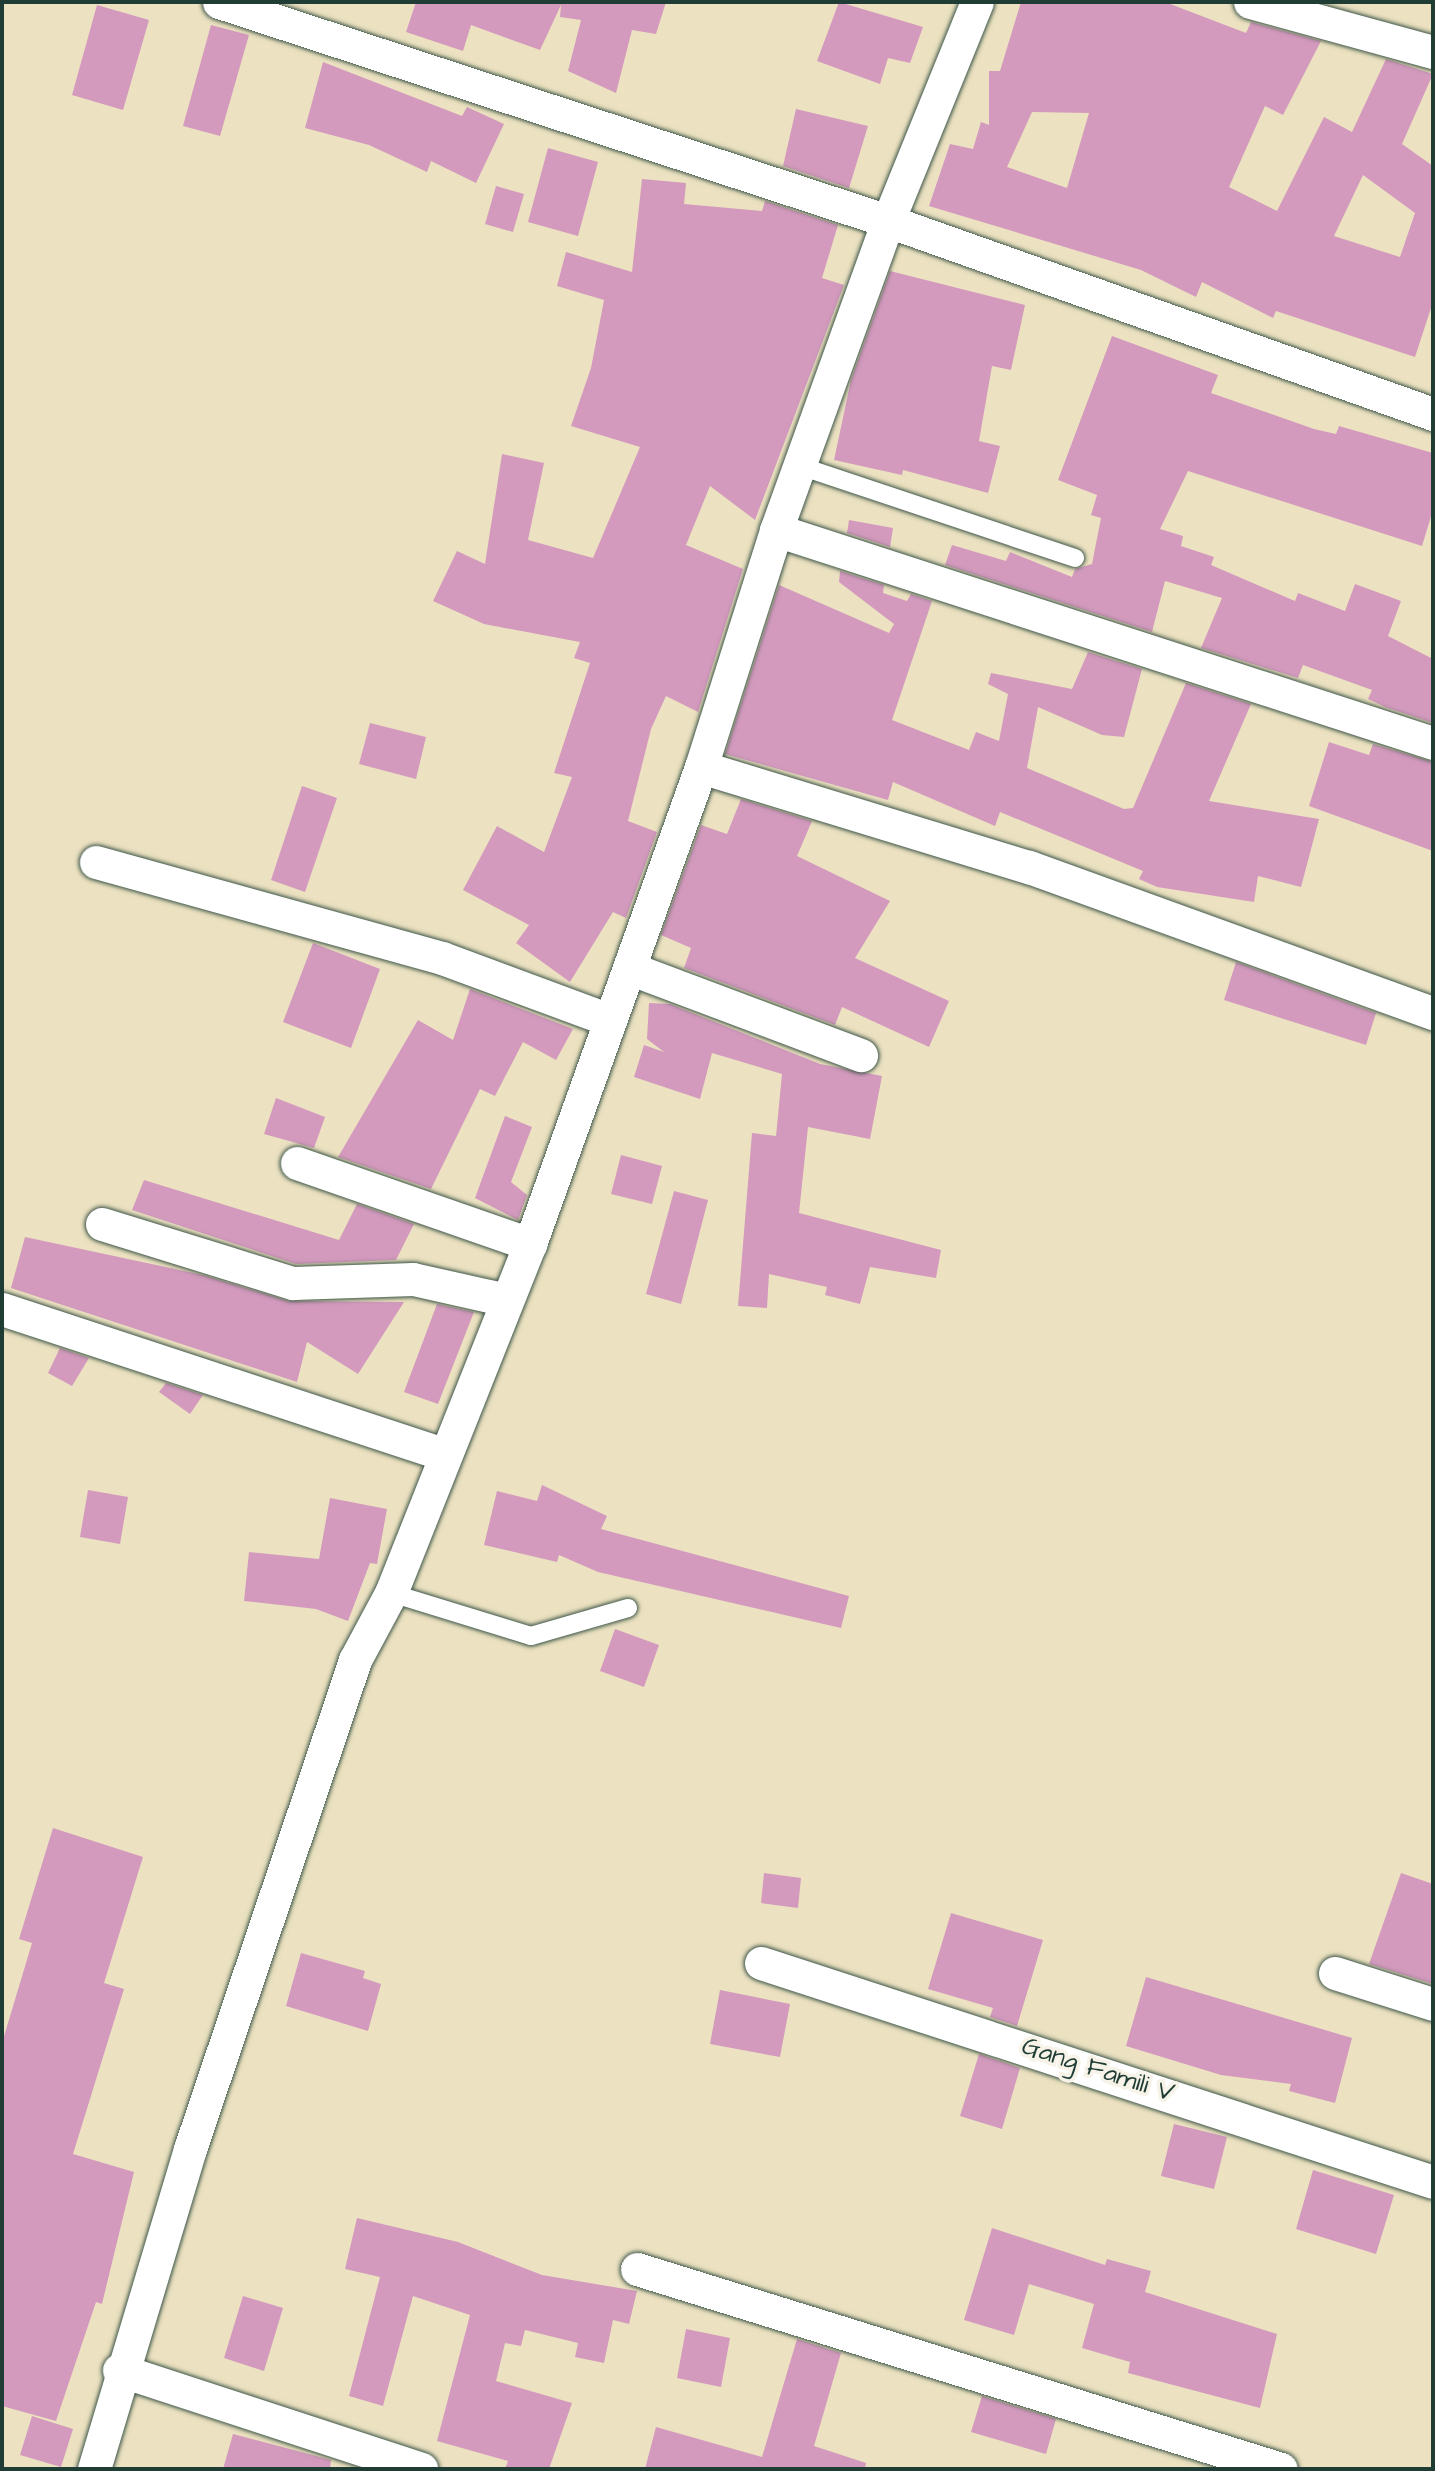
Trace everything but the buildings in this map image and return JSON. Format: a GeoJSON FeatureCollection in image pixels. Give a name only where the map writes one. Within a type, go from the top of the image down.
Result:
{"type":"FeatureCollection","features":[{"type":"Feature","properties":{"kind":"street"},"geometry":{"type":"LineString","coordinates":[[219,2],[888,221],[1433,414]]}},
{"type":"Feature","properties":{"kind":"street"},"geometry":{"type":"LineString","coordinates":[[94,2469],[119,2370],[355,1660],[391,1593],[443,1454],[530,1244],[701,767],[776,530],[888,221],[977,2]]}},
{"type":"Feature","properties":{"kind":"street"},"geometry":{"type":"LineString","coordinates":[[1250,2],[1433,52]]}},
{"type":"Feature","properties":{"kind":"street"},"geometry":{"type":"LineString","coordinates":[[776,530],[1433,743]]}},
{"type":"Feature","properties":{"kind":"street"},"geometry":{"type":"LineString","coordinates":[[701,767],[1029,867],[1433,1013]]}},
{"type":"Feature","properties":{"kind":"street"},"geometry":{"type":"LineString","coordinates":[[96,862],[442,958],[610,1020]]}},
{"type":"Feature","properties":{"kind":"street"},"geometry":{"type":"LineString","coordinates":[[629,968],[861,1055]]}},
{"type":"Feature","properties":{"kind":"street"},"geometry":{"type":"LineString","coordinates":[[297,1163],[530,1244]]}},
{"type":"Feature","properties":{"kind":"street"},"geometry":{"type":"LineString","coordinates":[[102,1224],[293,1283],[413,1279],[507,1300]]}},
{"type":"Feature","properties":{"kind":"street"},"geometry":{"type":"LineString","coordinates":[[2,1309],[443,1454]]}},
{"type":"Feature","properties":{"kind":"street","name":"Gang Famili V"},"geometry":{"type":"LineString","coordinates":[[761,1964],[1433,2182]]}},
{"type":"Feature","properties":{"kind":"street"},"geometry":{"type":"LineString","coordinates":[[1335,1973],[1433,2004]]}},
{"type":"Feature","properties":{"kind":"street"},"geometry":{"type":"LineString","coordinates":[[637,2269],[1281,2469]]}},
{"type":"Feature","properties":{"kind":"street"},"geometry":{"type":"LineString","coordinates":[[119,2370],[421,2469]]}},
{"type":"Feature","properties":{"kind":"lane"},"geometry":{"type":"LineString","coordinates":[[800,466],[1075,558]]}},
{"type":"Feature","properties":{"kind":"lane"},"geometry":{"type":"LineString","coordinates":[[391,1593],[531,1636],[628,1608]]}}]}
